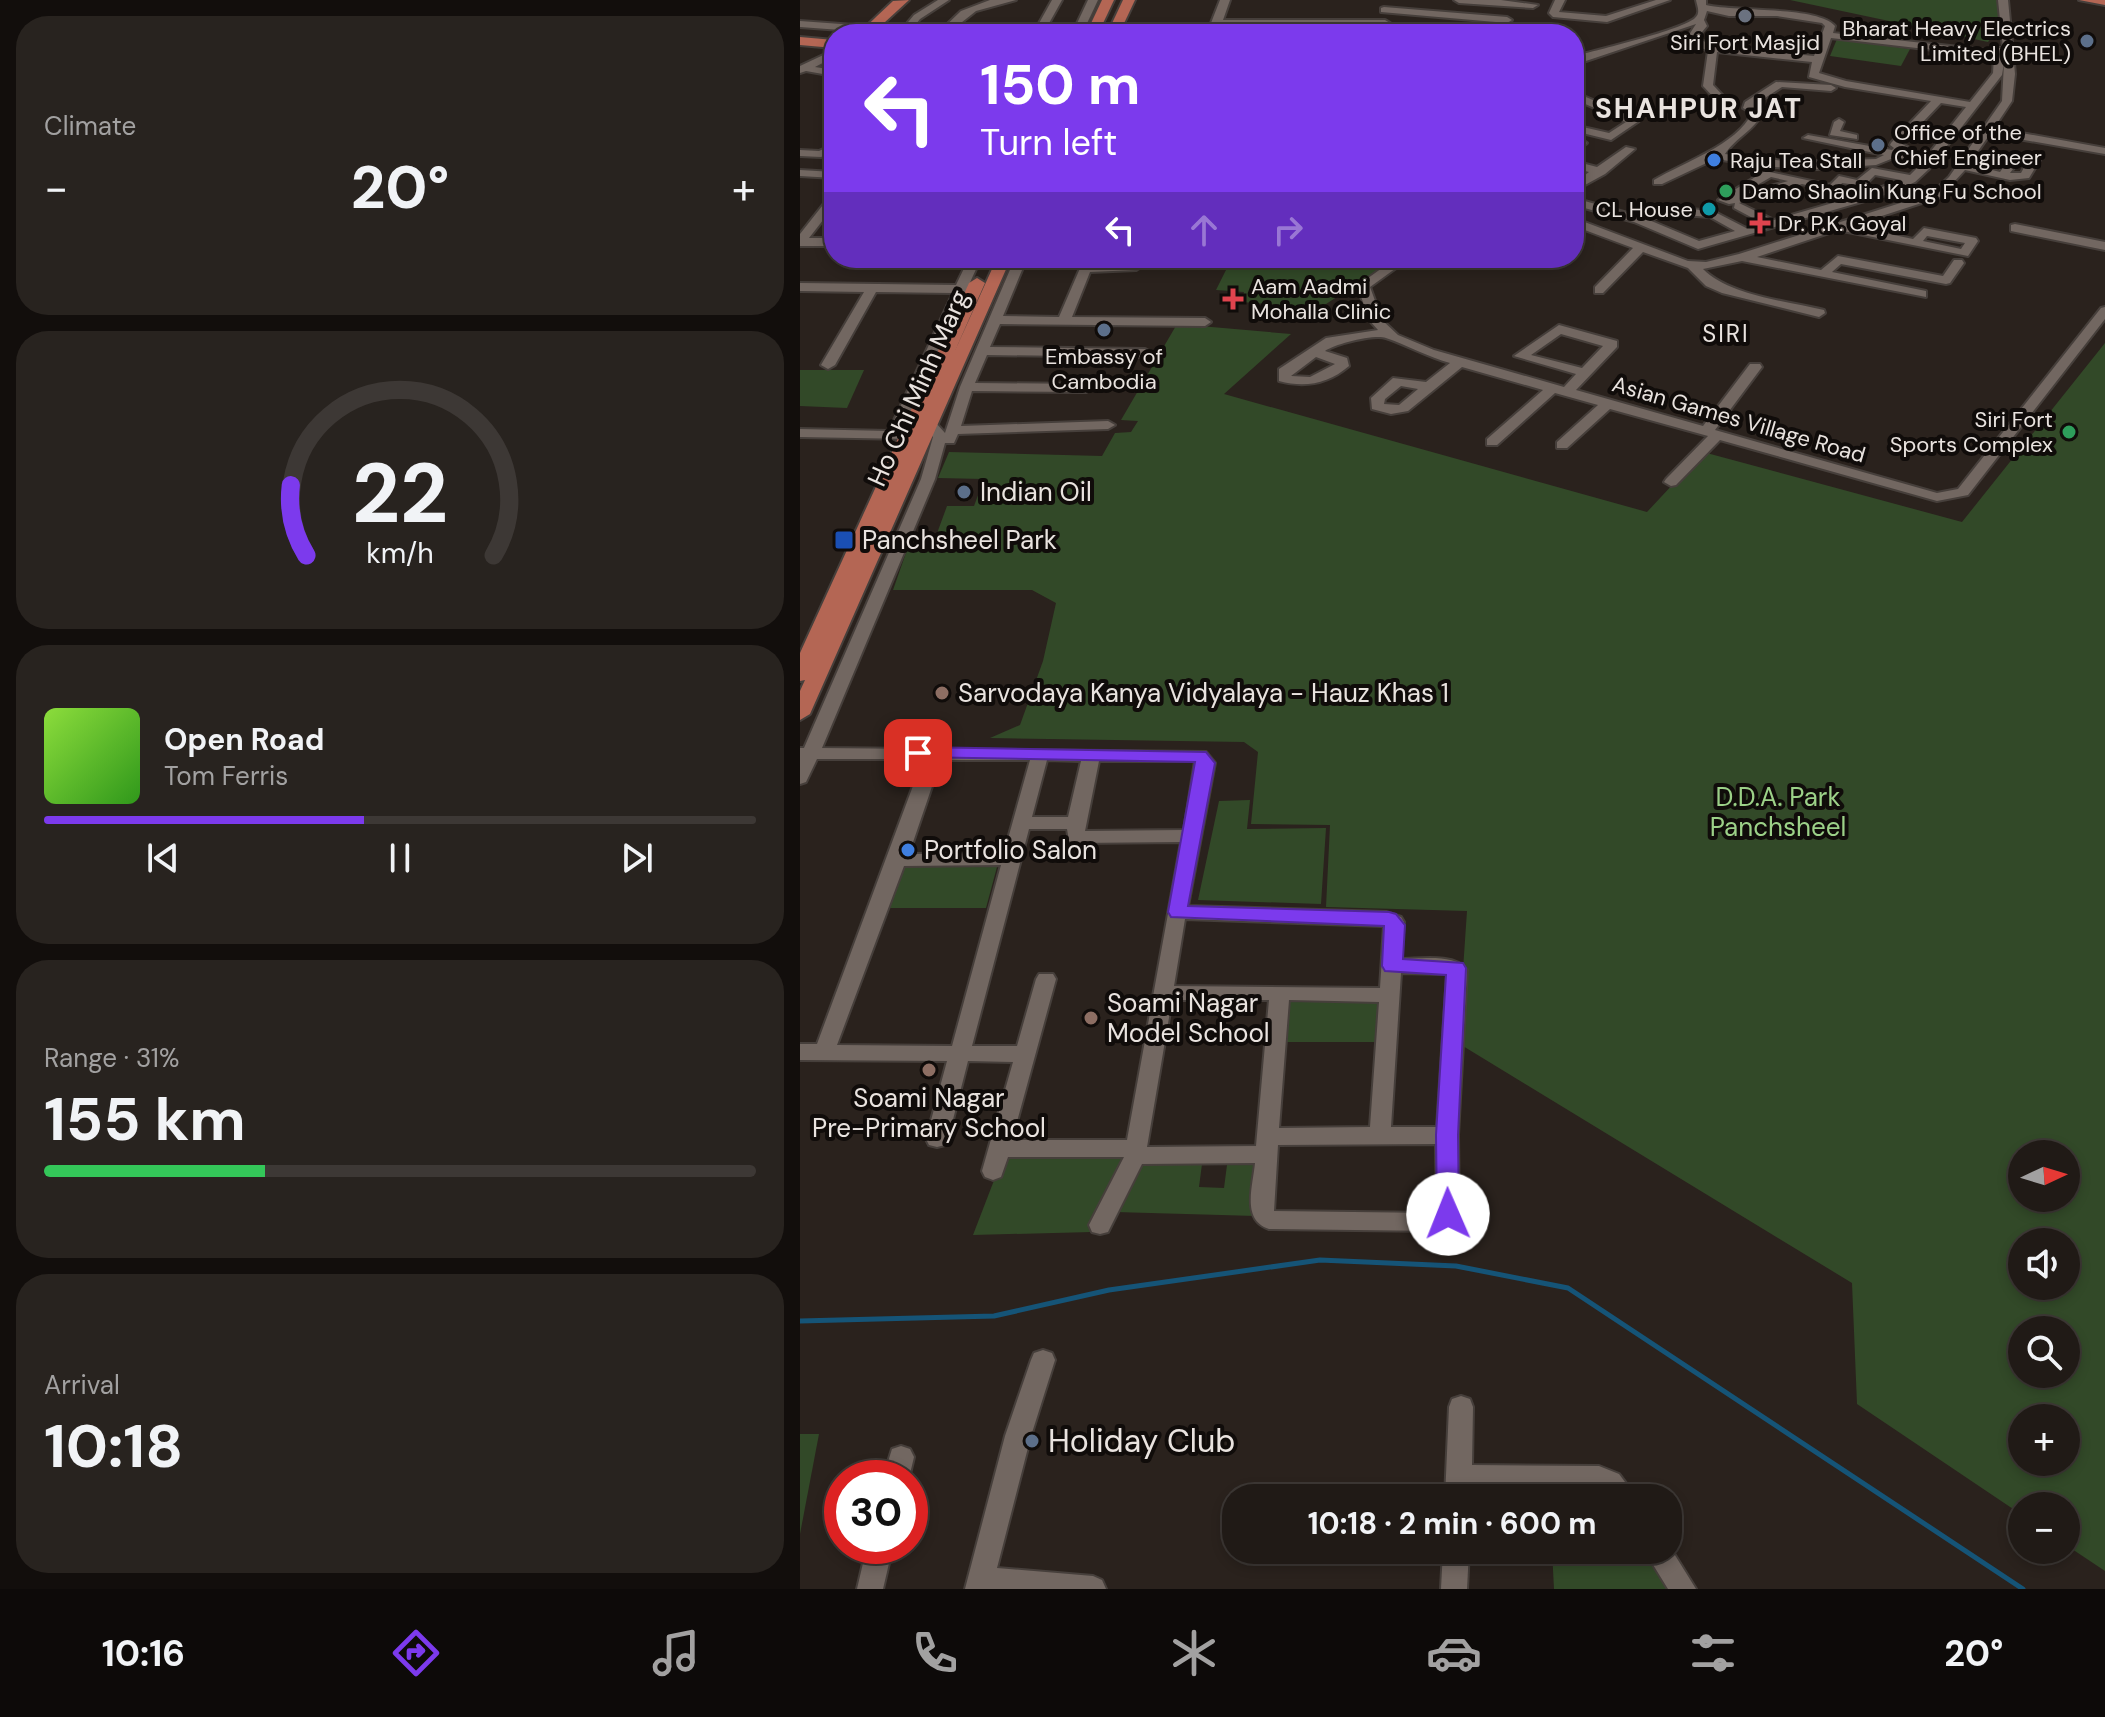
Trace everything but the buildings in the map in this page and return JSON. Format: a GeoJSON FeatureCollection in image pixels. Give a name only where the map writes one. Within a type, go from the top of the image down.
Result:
{"type":"FeatureCollection","features":[{"type":"Feature","properties":{"kind":"main road"},"geometry":{"type":"LineString","coordinates":[[878,24],[901,0]]}},
{"type":"Feature","properties":{"kind":"main road"},"geometry":{"type":"LineString","coordinates":[[1088,24],[1096,0]]}},
{"type":"Feature","properties":{"kind":"main road"},"geometry":{"type":"LineString","coordinates":[[1097,24],[1108,0]]}},
{"type":"Feature","properties":{"kind":"main road"},"geometry":{"type":"LineString","coordinates":[[1107,24],[1117,0]]}},
{"type":"Feature","properties":{"kind":"main road"},"geometry":{"type":"LineString","coordinates":[[1118,24],[1129,0]]}},
{"type":"Feature","properties":{"kind":"main road"},"geometry":{"type":"LineString","coordinates":[[2085,0],[2105,2]]}},
{"type":"Feature","properties":{"kind":"main road"},"geometry":{"type":"LineString","coordinates":[[800,40],[824,41]]}},
{"type":"Feature","properties":{"kind":"main road","name":"Ho Chi Minh Marg"},"geometry":{"type":"LineString","coordinates":[[800,675],[902,439],[983,268]]}},
{"type":"Feature","properties":{"kind":"main road","name":"Ho Chi Minh Marg"},"geometry":{"type":"LineString","coordinates":[[800,714],[1000,268]]}},
{"type":"Feature","properties":{"kind":"street"},"geometry":{"type":"LineString","coordinates":[[911,24],[944,0]]}},
{"type":"Feature","properties":{"kind":"street"},"geometry":{"type":"LineString","coordinates":[[950,24],[974,2],[1011,0]]}},
{"type":"Feature","properties":{"kind":"street"},"geometry":{"type":"LineString","coordinates":[[1044,24],[1057,0]]}},
{"type":"Feature","properties":{"kind":"street"},"geometry":{"type":"LineString","coordinates":[[1083,24],[1096,0]]}},
{"type":"Feature","properties":{"kind":"street"},"geometry":{"type":"LineString","coordinates":[[1216,24],[1225,0]]}},
{"type":"Feature","properties":{"kind":"street"},"geometry":{"type":"LineString","coordinates":[[1459,0],[1533,5]]}},
{"type":"Feature","properties":{"kind":"street"},"geometry":{"type":"LineString","coordinates":[[1560,0],[1554,13],[1556,15],[1615,17],[1663,1]]}},
{"type":"Feature","properties":{"kind":"street"},"geometry":{"type":"LineString","coordinates":[[1615,17],[1621,0]]}},
{"type":"Feature","properties":{"kind":"street"},"geometry":{"type":"LineString","coordinates":[[1646,0],[1663,1]]}},
{"type":"Feature","properties":{"kind":"street"},"geometry":{"type":"LineString","coordinates":[[1693,266],[1743,257],[1927,199],[1953,179],[2007,101],[2006,1]]}},
{"type":"Feature","properties":{"kind":"street"},"geometry":{"type":"LineString","coordinates":[[1820,60],[1713,49],[1693,42],[1692,38],[1702,26],[1699,20],[1702,3],[1729,13],[1777,13],[1825,21],[1830,26],[1829,35],[1820,60],[1813,75],[1870,89],[1971,105]]}},
{"type":"Feature","properties":{"kind":"street"},"geometry":{"type":"LineString","coordinates":[[1385,5],[1507,20]]}},
{"type":"Feature","properties":{"kind":"street"},"geometry":{"type":"LineString","coordinates":[[1317,23],[1320,10]]}},
{"type":"Feature","properties":{"kind":"street"},"geometry":{"type":"LineString","coordinates":[[1584,57],[1670,32],[1699,20]]}},
{"type":"Feature","properties":{"kind":"street"},"geometry":{"type":"LineString","coordinates":[[800,24],[824,36]]}},
{"type":"Feature","properties":{"kind":"street"},"geometry":{"type":"LineString","coordinates":[[1297,24],[1330,24]]}},
{"type":"Feature","properties":{"kind":"street"},"geometry":{"type":"LineString","coordinates":[[1829,35],[2000,55]]}},
{"type":"Feature","properties":{"kind":"street"},"geometry":{"type":"LineString","coordinates":[[1584,204],[1638,220],[1689,244],[1702,245],[1854,201],[1912,179],[1998,73],[2000,38],[2006,35]]}},
{"type":"Feature","properties":{"kind":"street"},"geometry":{"type":"LineString","coordinates":[[1713,49],[1708,86],[1724,102]]}},
{"type":"Feature","properties":{"kind":"street"},"geometry":{"type":"LineString","coordinates":[[805,68],[824,50]]}},
{"type":"Feature","properties":{"kind":"street"},"geometry":{"type":"LineString","coordinates":[[1658,182],[1713,155],[1752,125],[1759,114],[1748,108],[1749,104],[1795,71]]}},
{"type":"Feature","properties":{"kind":"street"},"geometry":{"type":"LineString","coordinates":[[1780,84],[1870,89]]}},
{"type":"Feature","properties":{"kind":"street"},"geometry":{"type":"LineString","coordinates":[[1584,99],[1634,121],[1611,137]]}},
{"type":"Feature","properties":{"kind":"street"},"geometry":{"type":"LineString","coordinates":[[1713,155],[1744,162],[1814,165],[1878,162],[1895,151],[1938,100]]}},
{"type":"Feature","properties":{"kind":"street"},"geometry":{"type":"LineString","coordinates":[[1584,120],[1606,107]]}},
{"type":"Feature","properties":{"kind":"street"},"geometry":{"type":"LineString","coordinates":[[1839,122],[1834,133],[1929,160]]}},
{"type":"Feature","properties":{"kind":"street"},"geometry":{"type":"LineString","coordinates":[[1584,129],[1629,144],[1601,172],[1584,182]]}},
{"type":"Feature","properties":{"kind":"street"},"geometry":{"type":"LineString","coordinates":[[1988,130],[2105,151]]}},
{"type":"Feature","properties":{"kind":"street"},"geometry":{"type":"LineString","coordinates":[[1808,138],[1895,151],[1929,160]]}},
{"type":"Feature","properties":{"kind":"street"},"geometry":{"type":"LineString","coordinates":[[800,153],[824,152]]}},
{"type":"Feature","properties":{"kind":"street"},"geometry":{"type":"LineString","coordinates":[[1962,166],[2004,174]]}},
{"type":"Feature","properties":{"kind":"street"},"geometry":{"type":"LineString","coordinates":[[1584,167],[1601,172]]}},
{"type":"Feature","properties":{"kind":"street"},"geometry":{"type":"LineString","coordinates":[[1832,190],[1839,179],[1860,184],[1872,171],[1912,179]]}},
{"type":"Feature","properties":{"kind":"street"},"geometry":{"type":"LineString","coordinates":[[800,173],[824,174]]}},
{"type":"Feature","properties":{"kind":"street"},"geometry":{"type":"LineString","coordinates":[[1775,225],[1724,200],[1769,173],[1802,180],[1854,201]]}},
{"type":"Feature","properties":{"kind":"street"},"geometry":{"type":"LineString","coordinates":[[1713,214],[1802,180]]}},
{"type":"Feature","properties":{"kind":"street"},"geometry":{"type":"LineString","coordinates":[[1638,220],[1668,210],[1713,214],[1747,233]]}},
{"type":"Feature","properties":{"kind":"street"},"geometry":{"type":"LineString","coordinates":[[800,242],[824,211]]}},
{"type":"Feature","properties":{"kind":"street"},"geometry":{"type":"LineString","coordinates":[[1584,226],[1693,266],[1710,283],[1726,290],[1819,313]]}},
{"type":"Feature","properties":{"kind":"street"},"geometry":{"type":"LineString","coordinates":[[1839,228],[1916,243]]}},
{"type":"Feature","properties":{"kind":"street"},"geometry":{"type":"LineString","coordinates":[[2015,228],[2105,246]]}},
{"type":"Feature","properties":{"kind":"street"},"geometry":{"type":"LineString","coordinates":[[800,242],[824,242]]}},
{"type":"Feature","properties":{"kind":"street"},"geometry":{"type":"LineString","coordinates":[[1599,290],[1642,246]]}},
{"type":"Feature","properties":{"kind":"street"},"geometry":{"type":"LineString","coordinates":[[1743,257],[1916,293],[1924,276]]}},
{"type":"Feature","properties":{"kind":"street"},"geometry":{"type":"LineString","coordinates":[[1824,273],[1838,260],[1946,280],[1958,263]]}},
{"type":"Feature","properties":{"kind":"street"},"geometry":{"type":"LineString","coordinates":[[800,433],[836,438],[902,439],[970,268]]}},
{"type":"Feature","properties":{"kind":"street"},"geometry":{"type":"LineString","coordinates":[[1017,268],[967,387],[951,435],[1108,425]]}},
{"type":"Feature","properties":{"kind":"street"},"geometry":{"type":"LineString","coordinates":[[1064,320],[1085,269],[1102,268]]}},
{"type":"Feature","properties":{"kind":"street"},"geometry":{"type":"LineString","coordinates":[[1388,268],[1363,284],[1376,321],[1388,333]]}},
{"type":"Feature","properties":{"kind":"street"},"geometry":{"type":"LineString","coordinates":[[800,287],[961,289]]}},
{"type":"Feature","properties":{"kind":"street"},"geometry":{"type":"LineString","coordinates":[[828,365],[872,288]]}},
{"type":"Feature","properties":{"kind":"street","name":"Asian Games Village Road"},"geometry":{"type":"LineString","coordinates":[[1388,333],[1405,343],[1460,362],[1559,391],[1928,495],[1958,495],[2105,311]]}},
{"type":"Feature","properties":{"kind":"street"},"geometry":{"type":"LineString","coordinates":[[996,320],[1205,322]]}},
{"type":"Feature","properties":{"kind":"street"},"geometry":{"type":"LineString","coordinates":[[1492,442],[1586,373],[1612,344],[1559,329],[1521,356],[1586,373]]}},
{"type":"Feature","properties":{"kind":"street"},"geometry":{"type":"LineString","coordinates":[[1315,352],[1331,341],[1388,333]]}},
{"type":"Feature","properties":{"kind":"street"},"geometry":{"type":"LineString","coordinates":[[982,351],[1145,353]]}},
{"type":"Feature","properties":{"kind":"street"},"geometry":{"type":"LineString","coordinates":[[1429,387],[1460,362]]}},
{"type":"Feature","properties":{"kind":"street"},"geometry":{"type":"LineString","coordinates":[[1671,482],[1711,434],[1755,367]]}},
{"type":"Feature","properties":{"kind":"street"},"geometry":{"type":"LineString","coordinates":[[967,387],[1086,388]]}},
{"type":"Feature","properties":{"kind":"street"},"geometry":{"type":"LineString","coordinates":[[1562,445],[1607,404]]}},
{"type":"Feature","properties":{"kind":"street"},"geometry":{"type":"LineString","coordinates":[[800,778],[806,753],[928,479],[940,436],[931,426]]}},
{"type":"Feature","properties":{"kind":"street"},"geometry":{"type":"LineString","coordinates":[[800,442],[836,438]]}},
{"type":"Feature","properties":{"kind":"street"},"geometry":{"type":"LineString","coordinates":[[806,753],[1203,758],[1206,763],[1135,1152],[1100,1225]]}},
{"type":"Feature","properties":{"kind":"street"},"geometry":{"type":"LineString","coordinates":[[824,1052],[934,753]]}},
{"type":"Feature","properties":{"kind":"street"},"geometry":{"type":"LineString","coordinates":[[937,1139],[1040,754]]}},
{"type":"Feature","properties":{"kind":"street"},"geometry":{"type":"LineString","coordinates":[[1091,755],[1076,823],[1076,837],[1193,836]]}},
{"type":"Feature","properties":{"kind":"street"},"geometry":{"type":"LineString","coordinates":[[1022,823],[1076,823]]}},
{"type":"Feature","properties":{"kind":"street"},"geometry":{"type":"LineString","coordinates":[[897,860],[1012,859]]}},
{"type":"Feature","properties":{"kind":"street"},"geometry":{"type":"LineString","coordinates":[[1177,912],[1389,919],[1395,925],[1380,1135]]}},
{"type":"Feature","properties":{"kind":"street"},"geometry":{"type":"LineString","coordinates":[[1280,993],[1265,1146],[1264,1217],[1269,1220],[1438,1222],[1448,1214],[1447,1135],[1457,970],[1452,967],[1392,966]]}},
{"type":"Feature","properties":{"kind":"street"},"geometry":{"type":"LineString","coordinates":[[993,1171],[1046,979]]}},
{"type":"Feature","properties":{"kind":"street"},"geometry":{"type":"LineString","coordinates":[[1163,993],[1390,995]]}},
{"type":"Feature","properties":{"kind":"street"},"geometry":{"type":"LineString","coordinates":[[800,1052],[1025,1054]]}},
{"type":"Feature","properties":{"kind":"street"},"geometry":{"type":"LineString","coordinates":[[1001,1149],[1135,1152],[1265,1146],[1380,1135],[1447,1135]]}},
{"type":"Feature","properties":{"kind":"street"},"geometry":{"type":"LineString","coordinates":[[1043,1360],[1018,1436],[979,1584],[1078,1589]]}},
{"type":"Feature","properties":{"kind":"street"},"geometry":{"type":"LineString","coordinates":[[1458,1484],[1461,1407]]}},
{"type":"Feature","properties":{"kind":"street"},"geometry":{"type":"LineString","coordinates":[[1505,1484],[1599,1478],[1612,1484]]}},
{"type":"Feature","properties":{"kind":"street"},"geometry":{"type":"LineString","coordinates":[[870,1589],[876,1564]]}},
{"type":"Feature","properties":{"kind":"street"},"geometry":{"type":"LineString","coordinates":[[1454,1589],[1455,1564]]}},
{"type":"Feature","properties":{"kind":"street"},"geometry":{"type":"LineString","coordinates":[[1666,1564],[1683,1589]]}},
{"type":"Feature","properties":{"kind":"green space"},"geometry":{"type":"Polygon","coordinates":[[[1790,0],[1996,0],[1999,3],[1998,29],[1988,42],[1790,0]]]}},
{"type":"Feature","properties":{"kind":"green space"},"geometry":{"type":"Polygon","coordinates":[[[1837,39],[1910,49],[1901,66],[1830,56],[1837,39]]]}},
{"type":"Feature","properties":{"kind":"green space"},"geometry":{"type":"Polygon","coordinates":[[[1227,268],[1381,268],[1320,308],[1241,302],[1244,292],[1216,290],[1227,268]]]}},
{"type":"Feature","properties":{"kind":"green space","name":"D.D.A. Park Panchsheel"},"geometry":{"type":"Polygon","coordinates":[[[1177,324],[1291,334],[1224,394],[1647,512],[1703,452],[1962,522],[2105,343],[2105,1571],[2080,1554],[2080,1492],[2008,1492],[2008,1506],[1857,1404],[1852,1283],[1458,1043],[1467,911],[1326,907],[1330,825],[1251,824],[1258,752],[1244,742],[990,738],[1020,725],[1043,661],[1056,603],[1032,590],[893,590],[908,547],[932,547],[947,506],[974,506],[984,479],[938,478],[949,452],[1102,456],[1115,433],[1131,432],[1138,421],[1121,420],[1177,324]]]}},
{"type":"Feature","properties":{"kind":"green space"},"geometry":{"type":"Polygon","coordinates":[[[800,370],[864,370],[847,408],[800,406],[800,370]]]}},
{"type":"Feature","properties":{"kind":"green space"},"geometry":{"type":"Polygon","coordinates":[[[1250,800],[1247,829],[1326,828],[1321,904],[1198,900],[1219,801],[1250,800]]]}},
{"type":"Feature","properties":{"kind":"green space"},"geometry":{"type":"Polygon","coordinates":[[[903,867],[997,867],[986,908],[890,908],[903,867]]]}},
{"type":"Feature","properties":{"kind":"green space"},"geometry":{"type":"Polygon","coordinates":[[[1289,998],[1379,1001],[1376,1042],[1285,1042],[1289,998]]]}},
{"type":"Feature","properties":{"kind":"green space"},"geometry":{"type":"Polygon","coordinates":[[[1003,1157],[1126,1157],[1092,1232],[973,1235],[1003,1157]]]}},
{"type":"Feature","properties":{"kind":"green space"},"geometry":{"type":"Polygon","coordinates":[[[1260,1163],[1256,1216],[1115,1212],[1139,1165],[1202,1164],[1199,1187],[1224,1188],[1227,1165],[1260,1163]]]}},
{"type":"Feature","properties":{"kind":"green space"},"geometry":{"type":"Polygon","coordinates":[[[800,1434],[819,1434],[800,1534],[800,1434]]]}},
{"type":"Feature","properties":{"kind":"green space"},"geometry":{"type":"Polygon","coordinates":[[[1553,1564],[1651,1564],[1667,1589],[1554,1589],[1553,1564]]]}},
{"type":"Feature","properties":{"kind":"waterway"},"geometry":{"type":"LineString","coordinates":[[800,1321],[994,1316],[1109,1290],[1320,1260],[1456,1266],[1568,1288],[2023,1589]]}},
{"type":"Feature","properties":{"kind":"place","name":"Siri Fort Masjid"},"geometry":{"type":"Point","coordinates":[1745,16]}},
{"type":"Feature","properties":{"kind":"place","name":"Bharat Heavy Electrics Limited (BHEL)"},"geometry":{"type":"Point","coordinates":[2087,41]}},
{"type":"Feature","properties":{"kind":"place","name":"Office of the Chief Engineer"},"geometry":{"type":"Point","coordinates":[1878,145]}},
{"type":"Feature","properties":{"kind":"place","name":"Raju Tea Stall"},"geometry":{"type":"Point","coordinates":[1714,160]}},
{"type":"Feature","properties":{"kind":"place","name":"Damo Shaolin Kung Fu School"},"geometry":{"type":"Point","coordinates":[1726,191]}},
{"type":"Feature","properties":{"kind":"place","name":"CL House"},"geometry":{"type":"Point","coordinates":[1709,209]}},
{"type":"Feature","properties":{"kind":"place","name":"Dr. P.K. Goyal"},"geometry":{"type":"Point","coordinates":[1760,223]}},
{"type":"Feature","properties":{"kind":"place","name":"Aam Aadmi Mohalla Clinic"},"geometry":{"type":"Point","coordinates":[1233,299]}},
{"type":"Feature","properties":{"kind":"place","name":"Embassy of Cambodia"},"geometry":{"type":"Point","coordinates":[1104,330]}},
{"type":"Feature","properties":{"kind":"place","name":"Siri Fort Sports Complex"},"geometry":{"type":"Point","coordinates":[2069,432]}},
{"type":"Feature","properties":{"kind":"place","name":"Indian Oil"},"geometry":{"type":"Point","coordinates":[964,492]}},
{"type":"Feature","properties":{"kind":"place","name":"Panchsheel Park"},"geometry":{"type":"Point","coordinates":[844,540]}},
{"type":"Feature","properties":{"kind":"place","name":"Sarvodaya Kanya Vidyalaya - Hauz Khas 1"},"geometry":{"type":"Point","coordinates":[942,693]}},
{"type":"Feature","properties":{"kind":"place","name":"Portfolio Salon"},"geometry":{"type":"Point","coordinates":[908,850]}},
{"type":"Feature","properties":{"kind":"place","name":"Soami Nagar Model School"},"geometry":{"type":"Point","coordinates":[1091,1018]}},
{"type":"Feature","properties":{"kind":"place","name":"Soami Nagar Pre-Primary School"},"geometry":{"type":"Point","coordinates":[929,1070]}},
{"type":"Feature","properties":{"kind":"place","name":"Holiday Club"},"geometry":{"type":"Point","coordinates":[1032,1441]}},
{"type":"Feature","properties":{"kind":"district","name":"SHAHPUR JAT"},"geometry":{"type":"Point","coordinates":[1699,108]}},
{"type":"Feature","properties":{"kind":"district","name":"SIRI"},"geometry":{"type":"Point","coordinates":[1726,334]}},
{"type":"Feature","properties":{"kind":"route"},"geometry":{"type":"LineString","coordinates":[[918,753],[1200,756],[1206,763],[1177,912],[1389,919],[1395,925],[1392,966],[1456,968],[1447,1135],[1448,1214]]}}]}
